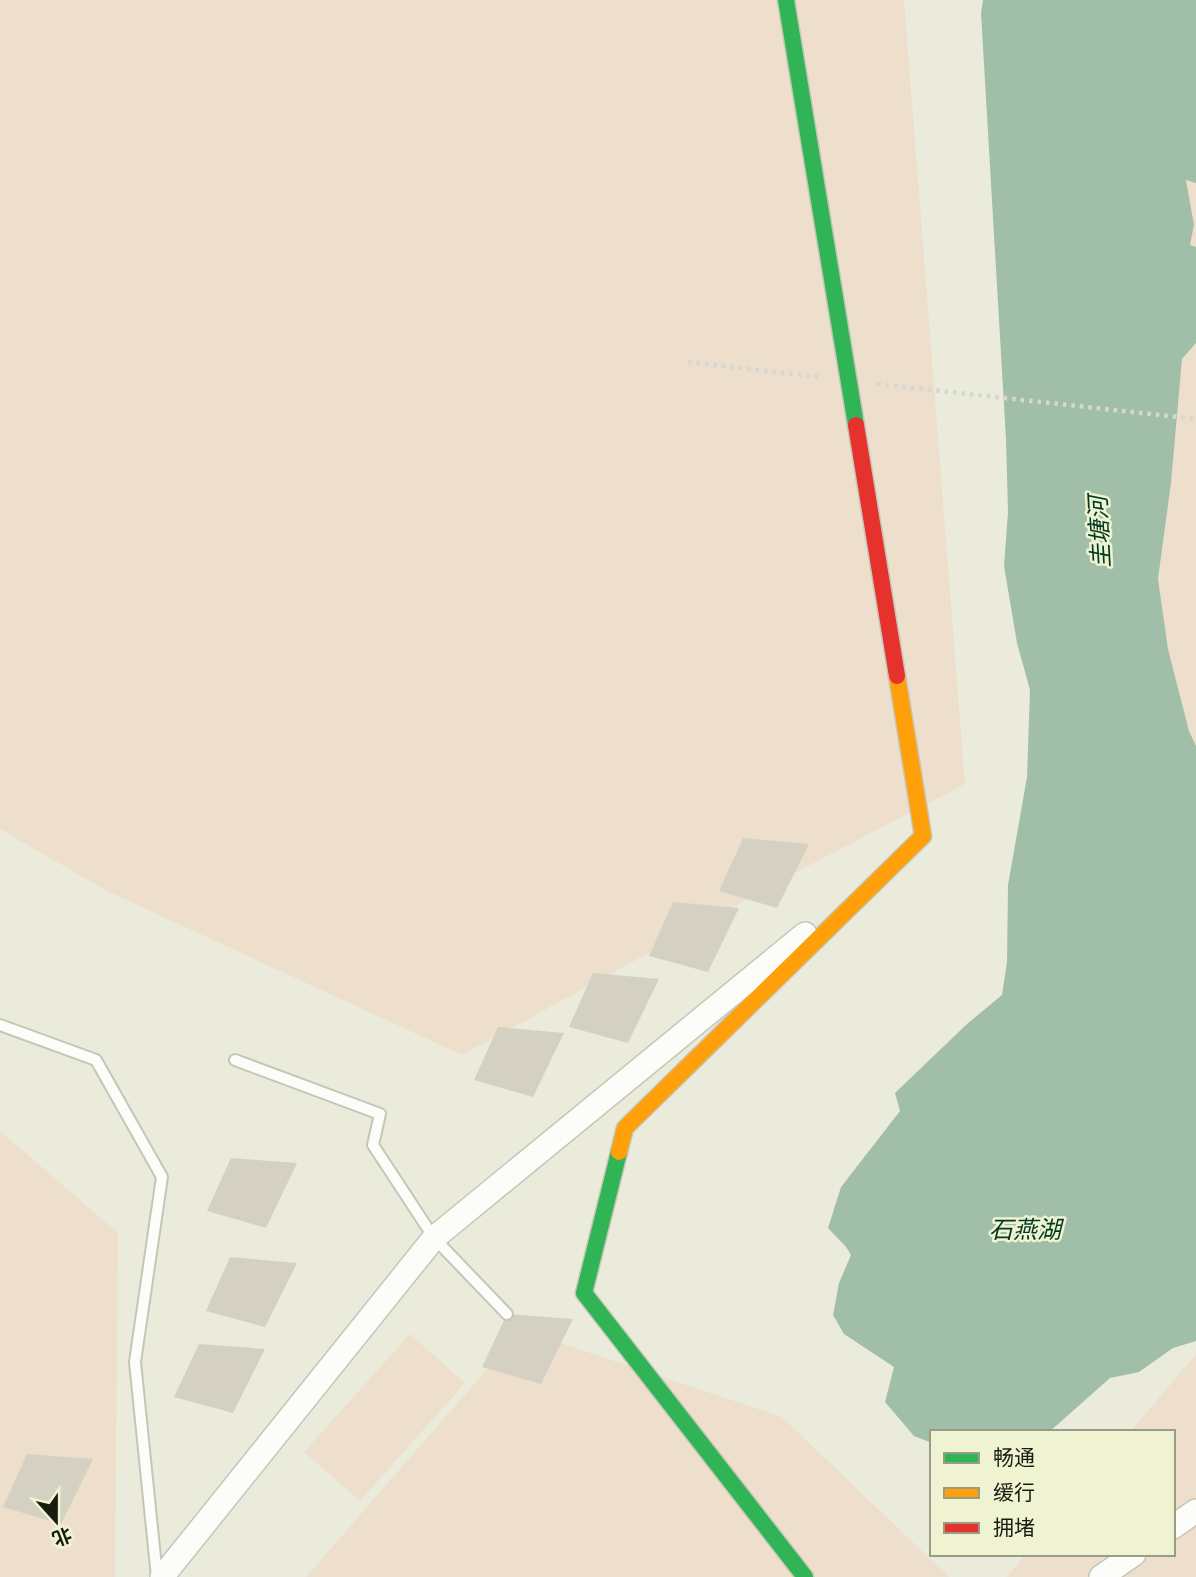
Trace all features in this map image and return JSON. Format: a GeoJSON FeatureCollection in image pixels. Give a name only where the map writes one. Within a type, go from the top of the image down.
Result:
{"type":"FeatureCollection","features":[{"type":"Feature","properties":{"kind":"street"},"geometry":{"type":"LineString","coordinates":[[786,0],[923,836]]}},
{"type":"Feature","properties":{"kind":"street"},"geometry":{"type":"LineString","coordinates":[[162,1577],[434,1238],[923,836]]}},
{"type":"Feature","properties":{"kind":"street"},"geometry":{"type":"LineString","coordinates":[[805,1577],[584,1293],[625,1128],[923,836]]}},
{"type":"Feature","properties":{"kind":"street"},"geometry":{"type":"LineString","coordinates":[[1175,1526],[1196,1511]]}},
{"type":"Feature","properties":{"kind":"street"},"geometry":{"type":"LineString","coordinates":[[1101,1577],[1131,1556]]}},
{"type":"Feature","properties":{"kind":"lane"},"geometry":{"type":"LineString","coordinates":[[0,1025],[96,1059],[162,1177],[135,1362],[157,1577]]}},
{"type":"Feature","properties":{"kind":"lane"},"geometry":{"type":"LineString","coordinates":[[235,1060],[380,1114],[373,1145],[434,1238],[507,1314]]}},
{"type":"Feature","properties":{"kind":"path"},"geometry":{"type":"LineString","coordinates":[[688,362],[825,378]]}},
{"type":"Feature","properties":{"kind":"path"},"geometry":{"type":"LineString","coordinates":[[866,382],[1196,419]]}},
{"type":"Feature","properties":{"kind":"shaded area"},"geometry":{"type":"Polygon","coordinates":[[[0,0],[904,0],[965,784],[810,865],[462,1055],[107,891],[0,829],[0,0]]]}},
{"type":"Feature","properties":{"kind":"shaded area"},"geometry":{"type":"Polygon","coordinates":[[[1186,179],[1196,183],[1196,247],[1190,245],[1194,225],[1186,179]]]}},
{"type":"Feature","properties":{"kind":"shaded area"},"geometry":{"type":"Polygon","coordinates":[[[1196,343],[1196,746],[1189,731],[1168,649],[1158,579],[1171,483],[1182,359],[1196,343]]]}},
{"type":"Feature","properties":{"kind":"shaded area"},"geometry":{"type":"Polygon","coordinates":[[[0,1131],[118,1233],[115,1577],[0,1577],[0,1131]]]}},
{"type":"Feature","properties":{"kind":"shaded area"},"geometry":{"type":"Polygon","coordinates":[[[521,1330],[782,1417],[949,1577],[306,1577],[521,1330]]]}},
{"type":"Feature","properties":{"kind":"shaded area"},"geometry":{"type":"Polygon","coordinates":[[[410,1334],[465,1383],[360,1501],[304,1452],[410,1334]]]}},
{"type":"Feature","properties":{"kind":"shaded area"},"geometry":{"type":"Polygon","coordinates":[[[1196,1354],[1196,1577],[1007,1577],[1024,1556],[1175,1556],[1175,1430],[1132,1430],[1196,1354]]]}},
{"type":"Feature","properties":{"kind":"water","name":"石燕湖"},"geometry":{"type":"Polygon","coordinates":[[[983,0],[1196,0],[1196,183],[1186,180],[1194,225],[1190,245],[1196,247],[1196,343],[1182,359],[1171,483],[1158,579],[1168,649],[1189,731],[1196,746],[1196,1341],[1173,1348],[1139,1372],[1110,1378],[1051,1430],[930,1430],[930,1442],[914,1436],[885,1402],[894,1367],[844,1334],[833,1315],[839,1283],[851,1255],[828,1228],[841,1187],[900,1111],[895,1093],[967,1024],[1002,995],[1007,962],[1008,885],[1027,777],[1030,690],[1017,643],[1004,566],[1008,512],[1006,439],[981,13],[983,0]]]}},
{"type":"Feature","properties":{"kind":"building"},"geometry":{"type":"Polygon","coordinates":[[[743,838],[809,844],[777,908],[719,891],[743,838]]]}},
{"type":"Feature","properties":{"kind":"building"},"geometry":{"type":"Polygon","coordinates":[[[673,902],[739,908],[708,972],[649,956],[673,902]]]}},
{"type":"Feature","properties":{"kind":"building"},"geometry":{"type":"Polygon","coordinates":[[[593,973],[659,979],[628,1043],[569,1027],[593,973]]]}},
{"type":"Feature","properties":{"kind":"building"},"geometry":{"type":"Polygon","coordinates":[[[498,1027],[564,1033],[533,1097],[474,1080],[498,1027]]]}},
{"type":"Feature","properties":{"kind":"building"},"geometry":{"type":"Polygon","coordinates":[[[231,1158],[297,1163],[266,1228],[207,1211],[231,1158]]]}},
{"type":"Feature","properties":{"kind":"building"},"geometry":{"type":"Polygon","coordinates":[[[230,1257],[297,1263],[265,1327],[206,1311],[230,1257]]]}},
{"type":"Feature","properties":{"kind":"building"},"geometry":{"type":"Polygon","coordinates":[[[507,1314],[573,1319],[541,1384],[482,1367],[507,1314]]]}},
{"type":"Feature","properties":{"kind":"building"},"geometry":{"type":"Polygon","coordinates":[[[199,1344],[265,1349],[233,1413],[174,1397],[199,1344]]]}},
{"type":"Feature","properties":{"kind":"building"},"geometry":{"type":"Polygon","coordinates":[[[27,1454],[93,1459],[61,1524],[3,1507],[27,1454]]]}},
{"type":"Feature","properties":{"kind":"traffic: fast"},"geometry":{"type":"LineString","coordinates":[[786,0],[856,425]]}},
{"type":"Feature","properties":{"kind":"traffic: fast"},"geometry":{"type":"LineString","coordinates":[[619,1152],[584,1293],[805,1577]]}},
{"type":"Feature","properties":{"kind":"traffic: slow"},"geometry":{"type":"LineString","coordinates":[[619,1152],[625,1128],[923,836],[897,676]]}},
{"type":"Feature","properties":{"kind":"traffic: jam"},"geometry":{"type":"LineString","coordinates":[[856,425],[897,676]]}},
{"type":"Feature","properties":{"kind":"water label","name":"圭塘河"},"geometry":{"type":"Point","coordinates":[1100,532]}}]}
